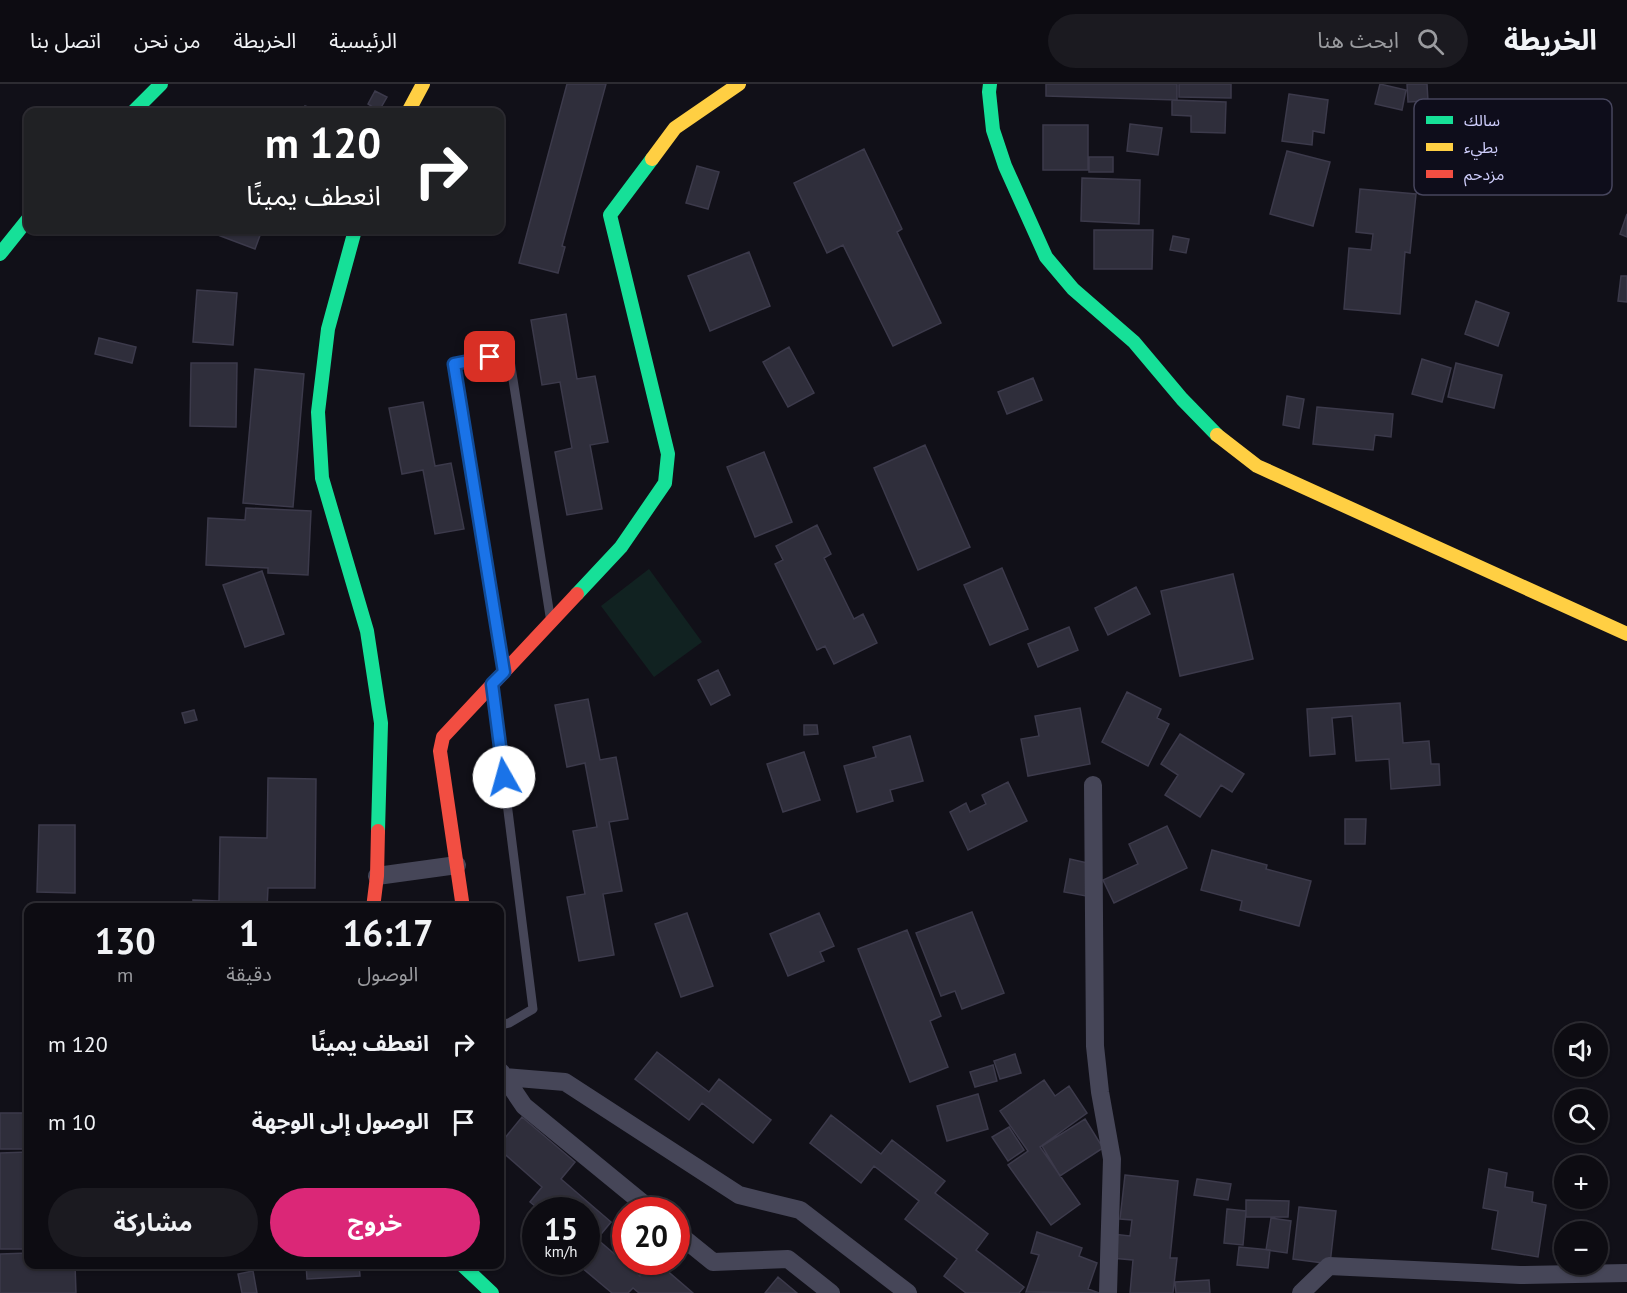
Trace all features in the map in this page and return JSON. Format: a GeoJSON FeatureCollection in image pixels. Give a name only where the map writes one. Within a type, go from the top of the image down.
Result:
{"type":"FeatureCollection","features":[{"type":"Feature","properties":{"kind":"street"},"geometry":{"type":"LineString","coordinates":[[137,108],[161,84]]}},
{"type":"Feature","properties":{"kind":"street"},"geometry":{"type":"LineString","coordinates":[[410,108],[423,84]]}},
{"type":"Feature","properties":{"kind":"street"},"geometry":{"type":"LineString","coordinates":[[462,903],[440,751],[443,737],[621,547],[665,483],[669,454],[610,215],[675,128],[739,84]]}},
{"type":"Feature","properties":{"kind":"street"},"geometry":{"type":"LineString","coordinates":[[990,84],[988,92],[993,130],[1005,166],[1046,257],[1073,289],[1134,342],[1182,399],[1217,435],[1257,466],[1627,634]]}},
{"type":"Feature","properties":{"kind":"street"},"geometry":{"type":"LineString","coordinates":[[0,254],[24,224]]}},
{"type":"Feature","properties":{"kind":"street"},"geometry":{"type":"LineString","coordinates":[[354,234],[328,329],[318,412],[322,478],[367,631],[381,723],[377,876],[374,903]]}},
{"type":"Feature","properties":{"kind":"street"},"geometry":{"type":"LineString","coordinates":[[1093,785],[1095,1046],[1100,1092],[1112,1160],[1108,1293]]}},
{"type":"Feature","properties":{"kind":"street"},"geometry":{"type":"LineString","coordinates":[[377,876],[457,865]]}},
{"type":"Feature","properties":{"kind":"street"},"geometry":{"type":"LineString","coordinates":[[504,1074],[565,1082],[739,1196],[800,1210],[908,1293]]}},
{"type":"Feature","properties":{"kind":"street"},"geometry":{"type":"LineString","coordinates":[[504,1077],[524,1106],[635,1197]]}},
{"type":"Feature","properties":{"kind":"street"},"geometry":{"type":"LineString","coordinates":[[690,1243],[713,1262],[788,1259],[831,1293]]}},
{"type":"Feature","properties":{"kind":"street"},"geometry":{"type":"LineString","coordinates":[[1301,1293],[1329,1266],[1520,1275],[1627,1273]]}},
{"type":"Feature","properties":{"kind":"street"},"geometry":{"type":"LineString","coordinates":[[466,1269],[492,1293]]}},
{"type":"Feature","properties":{"kind":"lane"},"geometry":{"type":"LineString","coordinates":[[504,672],[454,364],[509,354],[551,621]]}},
{"type":"Feature","properties":{"kind":"lane"},"geometry":{"type":"LineString","coordinates":[[492,684],[533,1009],[504,1024]]}},
{"type":"Feature","properties":{"kind":"shaded area"},"geometry":{"type":"Polygon","coordinates":[[[649,569],[702,642],[654,677],[601,606],[649,569]]]}},
{"type":"Feature","properties":{"kind":"building"},"geometry":{"type":"Polygon","coordinates":[[[567,84],[606,84],[562,246],[565,247],[558,273],[519,263],[567,84]]]}},
{"type":"Feature","properties":{"kind":"building"},"geometry":{"type":"Polygon","coordinates":[[[1046,84],[1177,84],[1177,100],[1046,96],[1046,84]]]}},
{"type":"Feature","properties":{"kind":"building"},"geometry":{"type":"Polygon","coordinates":[[[1179,84],[1231,84],[1231,98],[1179,97],[1179,84]]]}},
{"type":"Feature","properties":{"kind":"building"},"geometry":{"type":"Polygon","coordinates":[[[1380,84],[1406,90],[1402,110],[1375,104],[1380,84]]]}},
{"type":"Feature","properties":{"kind":"building"},"geometry":{"type":"Polygon","coordinates":[[[1407,84],[1427,84],[1428,99],[1414,99],[1414,102],[1408,102],[1407,84]]]}},
{"type":"Feature","properties":{"kind":"building"},"geometry":{"type":"Polygon","coordinates":[[[375,91],[387,97],[381,108],[374,108],[368,104],[375,91]]]}},
{"type":"Feature","properties":{"kind":"building"},"geometry":{"type":"Polygon","coordinates":[[[1289,94],[1328,100],[1324,133],[1313,131],[1312,145],[1282,141],[1289,94]]]}},
{"type":"Feature","properties":{"kind":"building"},"geometry":{"type":"Polygon","coordinates":[[[1172,100],[1226,102],[1225,133],[1191,132],[1191,116],[1172,115],[1172,100]]]}},
{"type":"Feature","properties":{"kind":"building"},"geometry":{"type":"Polygon","coordinates":[[[1130,124],[1162,128],[1158,155],[1127,151],[1130,124]]]}},
{"type":"Feature","properties":{"kind":"building"},"geometry":{"type":"Polygon","coordinates":[[[1043,125],[1088,125],[1088,170],[1043,170],[1043,125]]]}},
{"type":"Feature","properties":{"kind":"building"},"geometry":{"type":"Polygon","coordinates":[[[864,149],[902,229],[897,232],[941,323],[893,346],[843,245],[827,253],[794,183],[864,149]]]}},
{"type":"Feature","properties":{"kind":"building"},"geometry":{"type":"Polygon","coordinates":[[[1287,151],[1330,162],[1313,226],[1270,214],[1287,151]]]}},
{"type":"Feature","properties":{"kind":"building"},"geometry":{"type":"Polygon","coordinates":[[[1089,157],[1113,157],[1113,172],[1089,172],[1089,157]]]}},
{"type":"Feature","properties":{"kind":"building"},"geometry":{"type":"Polygon","coordinates":[[[697,166],[719,172],[708,209],[686,203],[697,166]]]}},
{"type":"Feature","properties":{"kind":"building"},"geometry":{"type":"Polygon","coordinates":[[[1082,178],[1140,180],[1139,224],[1081,221],[1082,178]]]}},
{"type":"Feature","properties":{"kind":"building"},"geometry":{"type":"Polygon","coordinates":[[[1360,189],[1416,195],[1410,253],[1405,252],[1400,314],[1344,309],[1349,248],[1371,250],[1373,234],[1356,232],[1360,189]]]}},
{"type":"Feature","properties":{"kind":"building"},"geometry":{"type":"Polygon","coordinates":[[[1627,214],[1627,237],[1620,234],[1627,214]]]}},
{"type":"Feature","properties":{"kind":"building"},"geometry":{"type":"Polygon","coordinates":[[[1094,230],[1153,230],[1152,269],[1094,269],[1094,230]]]}},
{"type":"Feature","properties":{"kind":"building"},"geometry":{"type":"Polygon","coordinates":[[[215,234],[261,234],[255,249],[215,234]]]}},
{"type":"Feature","properties":{"kind":"building"},"geometry":{"type":"Polygon","coordinates":[[[1173,236],[1189,239],[1186,253],[1170,250],[1173,236]]]}},
{"type":"Feature","properties":{"kind":"building"},"geometry":{"type":"Polygon","coordinates":[[[749,252],[770,306],[710,331],[688,276],[749,252]]]}},
{"type":"Feature","properties":{"kind":"building"},"geometry":{"type":"Polygon","coordinates":[[[1621,276],[1627,276],[1627,302],[1618,301],[1621,276]]]}},
{"type":"Feature","properties":{"kind":"building"},"geometry":{"type":"Polygon","coordinates":[[[197,290],[237,293],[233,345],[193,342],[197,290]]]}},
{"type":"Feature","properties":{"kind":"building"},"geometry":{"type":"Polygon","coordinates":[[[1476,301],[1509,313],[1498,346],[1465,334],[1476,301]]]}},
{"type":"Feature","properties":{"kind":"building"},"geometry":{"type":"Polygon","coordinates":[[[566,314],[577,379],[595,376],[608,442],[590,445],[602,509],[567,515],[555,452],[572,448],[560,382],[542,385],[531,320],[566,314]]]}},
{"type":"Feature","properties":{"kind":"building"},"geometry":{"type":"Polygon","coordinates":[[[99,338],[136,347],[132,363],[95,354],[99,338]]]}},
{"type":"Feature","properties":{"kind":"building"},"geometry":{"type":"Polygon","coordinates":[[[789,347],[814,393],[788,407],[763,362],[789,347]]]}},
{"type":"Feature","properties":{"kind":"building"},"geometry":{"type":"Polygon","coordinates":[[[1422,359],[1451,368],[1442,402],[1412,394],[1422,359]]]}},
{"type":"Feature","properties":{"kind":"building"},"geometry":{"type":"Polygon","coordinates":[[[191,363],[237,363],[236,427],[190,426],[191,363]]]}},
{"type":"Feature","properties":{"kind":"building"},"geometry":{"type":"Polygon","coordinates":[[[1456,363],[1502,375],[1494,408],[1448,397],[1456,363]]]}},
{"type":"Feature","properties":{"kind":"building"},"geometry":{"type":"Polygon","coordinates":[[[255,369],[304,374],[293,507],[243,503],[255,369]]]}},
{"type":"Feature","properties":{"kind":"building"},"geometry":{"type":"Polygon","coordinates":[[[1033,378],[1042,400],[1007,414],[998,392],[1033,378]]]}},
{"type":"Feature","properties":{"kind":"building"},"geometry":{"type":"Polygon","coordinates":[[[1287,396],[1304,399],[1299,428],[1283,425],[1287,396]]]}},
{"type":"Feature","properties":{"kind":"building"},"geometry":{"type":"Polygon","coordinates":[[[423,402],[435,466],[451,463],[464,529],[435,534],[423,470],[402,474],[389,408],[423,402]]]}},
{"type":"Feature","properties":{"kind":"building"},"geometry":{"type":"Polygon","coordinates":[[[1317,407],[1393,414],[1391,437],[1375,435],[1373,450],[1313,444],[1317,407]]]}},
{"type":"Feature","properties":{"kind":"building"},"geometry":{"type":"Polygon","coordinates":[[[925,445],[970,547],[918,570],[874,468],[925,445]]]}},
{"type":"Feature","properties":{"kind":"building"},"geometry":{"type":"Polygon","coordinates":[[[764,452],[792,522],[755,537],[727,467],[764,452]]]}},
{"type":"Feature","properties":{"kind":"building"},"geometry":{"type":"Polygon","coordinates":[[[246,508],[311,511],[308,575],[268,573],[268,568],[206,565],[208,518],[245,520],[246,508]]]}},
{"type":"Feature","properties":{"kind":"building"},"geometry":{"type":"Polygon","coordinates":[[[817,525],[831,554],[824,558],[854,619],[863,614],[877,643],[834,664],[825,646],[817,650],[775,564],[783,560],[776,546],[817,525]]]}},
{"type":"Feature","properties":{"kind":"building"},"geometry":{"type":"Polygon","coordinates":[[[1002,568],[1028,629],[990,645],[964,585],[1002,568]]]}},
{"type":"Feature","properties":{"kind":"building"},"geometry":{"type":"Polygon","coordinates":[[[262,571],[284,634],[245,647],[223,585],[262,571]]]}},
{"type":"Feature","properties":{"kind":"building"},"geometry":{"type":"Polygon","coordinates":[[[1233,574],[1253,659],[1180,676],[1161,591],[1233,574]]]}},
{"type":"Feature","properties":{"kind":"building"},"geometry":{"type":"Polygon","coordinates":[[[1136,587],[1150,614],[1108,635],[1095,608],[1136,587]]]}},
{"type":"Feature","properties":{"kind":"building"},"geometry":{"type":"Polygon","coordinates":[[[1069,627],[1078,650],[1038,667],[1028,644],[1069,627]]]}},
{"type":"Feature","properties":{"kind":"building"},"geometry":{"type":"Polygon","coordinates":[[[718,670],[730,695],[711,705],[698,680],[718,670]]]}},
{"type":"Feature","properties":{"kind":"building"},"geometry":{"type":"Polygon","coordinates":[[[1127,692],[1161,709],[1157,718],[1169,724],[1148,766],[1102,742],[1127,692]]]}},
{"type":"Feature","properties":{"kind":"building"},"geometry":{"type":"Polygon","coordinates":[[[588,699],[600,760],[616,757],[628,819],[609,822],[622,891],[603,894],[614,955],[579,961],[567,897],[585,894],[573,831],[597,827],[585,763],[567,767],[555,705],[588,699]]]}},
{"type":"Feature","properties":{"kind":"building"},"geometry":{"type":"Polygon","coordinates":[[[1400,703],[1403,743],[1429,741],[1431,764],[1439,764],[1440,785],[1391,789],[1389,759],[1356,761],[1352,716],[1332,718],[1335,754],[1310,756],[1307,709],[1400,703]]]}},
{"type":"Feature","properties":{"kind":"building"},"geometry":{"type":"Polygon","coordinates":[[[1080,708],[1090,764],[1028,776],[1021,739],[1039,736],[1035,716],[1080,708]]]}},
{"type":"Feature","properties":{"kind":"building"},"geometry":{"type":"Polygon","coordinates":[[[194,710],[197,720],[185,723],[182,713],[194,710]]]}},
{"type":"Feature","properties":{"kind":"building"},"geometry":{"type":"Polygon","coordinates":[[[804,725],[817,725],[818,734],[804,735],[804,725]]]}},
{"type":"Feature","properties":{"kind":"building"},"geometry":{"type":"Polygon","coordinates":[[[1180,734],[1244,774],[1232,792],[1221,785],[1200,817],[1165,795],[1178,775],[1161,764],[1180,734]]]}},
{"type":"Feature","properties":{"kind":"building"},"geometry":{"type":"Polygon","coordinates":[[[910,736],[923,781],[890,790],[893,801],[857,812],[844,766],[876,757],[873,747],[910,736]]]}},
{"type":"Feature","properties":{"kind":"building"},"geometry":{"type":"Polygon","coordinates":[[[804,752],[820,800],[783,812],[767,764],[804,752]]]}},
{"type":"Feature","properties":{"kind":"building"},"geometry":{"type":"Polygon","coordinates":[[[268,778],[316,779],[315,888],[268,888],[267,903],[193,903],[193,900],[219,901],[220,837],[267,838],[268,778]]]}},
{"type":"Feature","properties":{"kind":"building"},"geometry":{"type":"Polygon","coordinates":[[[1008,782],[1027,821],[968,850],[950,812],[966,803],[970,812],[986,804],[982,795],[1008,782]]]}},
{"type":"Feature","properties":{"kind":"building"},"geometry":{"type":"Polygon","coordinates":[[[1345,819],[1366,819],[1365,844],[1345,844],[1345,819]]]}},
{"type":"Feature","properties":{"kind":"building"},"geometry":{"type":"Polygon","coordinates":[[[39,825],[75,825],[75,893],[37,892],[39,825]]]}},
{"type":"Feature","properties":{"kind":"building"},"geometry":{"type":"Polygon","coordinates":[[[1167,826],[1187,868],[1114,903],[1103,880],[1138,864],[1129,844],[1167,826]]]}},
{"type":"Feature","properties":{"kind":"building"},"geometry":{"type":"Polygon","coordinates":[[[1212,850],[1267,865],[1266,869],[1311,881],[1299,926],[1240,910],[1242,901],[1201,890],[1212,850]]]}},
{"type":"Feature","properties":{"kind":"building"},"geometry":{"type":"Polygon","coordinates":[[[1070,859],[1092,864],[1086,896],[1064,892],[1070,859]]]}},
{"type":"Feature","properties":{"kind":"building"},"geometry":{"type":"Polygon","coordinates":[[[972,912],[1004,993],[962,1009],[955,991],[941,996],[916,933],[972,912]]]}},
{"type":"Feature","properties":{"kind":"building"},"geometry":{"type":"Polygon","coordinates":[[[687,913],[713,986],[681,997],[655,924],[687,913]]]}},
{"type":"Feature","properties":{"kind":"building"},"geometry":{"type":"Polygon","coordinates":[[[819,913],[834,946],[820,952],[824,961],[788,976],[770,934],[819,913]]]}},
{"type":"Feature","properties":{"kind":"building"},"geometry":{"type":"Polygon","coordinates":[[[907,930],[941,1016],[930,1021],[948,1067],[910,1082],[858,949],[907,930]]]}},
{"type":"Feature","properties":{"kind":"building"},"geometry":{"type":"Polygon","coordinates":[[[657,1052],[709,1092],[719,1079],[771,1120],[753,1143],[702,1103],[689,1120],[635,1079],[657,1052]]]}},
{"type":"Feature","properties":{"kind":"building"},"geometry":{"type":"Polygon","coordinates":[[[1015,1054],[1021,1073],[1000,1079],[994,1061],[1015,1054]]]}},
{"type":"Feature","properties":{"kind":"building"},"geometry":{"type":"Polygon","coordinates":[[[993,1065],[997,1081],[975,1087],[970,1072],[993,1065]]]}},
{"type":"Feature","properties":{"kind":"building"},"geometry":{"type":"Polygon","coordinates":[[[1044,1080],[1055,1096],[1069,1086],[1087,1113],[1040,1147],[1080,1204],[1051,1225],[1008,1165],[1028,1151],[1000,1111],[1044,1080]]]}},
{"type":"Feature","properties":{"kind":"building"},"geometry":{"type":"Polygon","coordinates":[[[978,1094],[988,1129],[947,1141],[937,1106],[978,1094]]]}},
{"type":"Feature","properties":{"kind":"building"},"geometry":{"type":"Polygon","coordinates":[[[0,1113],[24,1113],[24,1149],[0,1149],[0,1113]]]}},
{"type":"Feature","properties":{"kind":"building"},"geometry":{"type":"Polygon","coordinates":[[[831,1115],[881,1154],[892,1140],[945,1181],[935,1193],[988,1234],[976,1250],[1024,1287],[1019,1293],[966,1293],[944,1276],[957,1259],[905,1219],[919,1201],[874,1166],[861,1183],[810,1143],[831,1115]]]}},
{"type":"Feature","properties":{"kind":"building"},"geometry":{"type":"Polygon","coordinates":[[[522,1117],[575,1162],[561,1179],[582,1197],[534,1197],[542,1187],[504,1154],[504,1139],[522,1117]]]}},
{"type":"Feature","properties":{"kind":"building"},"geometry":{"type":"Polygon","coordinates":[[[1085,1119],[1103,1148],[1060,1176],[1042,1146],[1085,1119]]]}},
{"type":"Feature","properties":{"kind":"building"},"geometry":{"type":"Polygon","coordinates":[[[1009,1127],[1024,1150],[1008,1161],[992,1137],[1009,1127]]]}},
{"type":"Feature","properties":{"kind":"building"},"geometry":{"type":"Polygon","coordinates":[[[24,1152],[24,1249],[0,1249],[0,1153],[24,1152]]]}},
{"type":"Feature","properties":{"kind":"building"},"geometry":{"type":"Polygon","coordinates":[[[1489,1169],[1507,1173],[1505,1187],[1533,1192],[1532,1202],[1546,1205],[1538,1257],[1492,1249],[1498,1211],[1483,1208],[1489,1169]]]}},
{"type":"Feature","properties":{"kind":"building"},"geometry":{"type":"Polygon","coordinates":[[[1125,1175],[1178,1181],[1170,1258],[1177,1258],[1173,1293],[1130,1293],[1133,1260],[1111,1258],[1113,1234],[1130,1236],[1132,1220],[1120,1219],[1125,1175]]]}},
{"type":"Feature","properties":{"kind":"building"},"geometry":{"type":"Polygon","coordinates":[[[1197,1179],[1231,1184],[1228,1200],[1194,1195],[1197,1179]]]}},
{"type":"Feature","properties":{"kind":"building"},"geometry":{"type":"Polygon","coordinates":[[[1246,1200],[1289,1201],[1288,1217],[1246,1217],[1246,1200]]]}},
{"type":"Feature","properties":{"kind":"building"},"geometry":{"type":"Polygon","coordinates":[[[1299,1207],[1336,1211],[1330,1264],[1293,1259],[1299,1207]]]}},
{"type":"Feature","properties":{"kind":"building"},"geometry":{"type":"Polygon","coordinates":[[[1227,1209],[1246,1211],[1243,1245],[1224,1243],[1227,1209]]]}},
{"type":"Feature","properties":{"kind":"building"},"geometry":{"type":"Polygon","coordinates":[[[600,1213],[611,1222],[600,1235],[600,1213]]]}},
{"type":"Feature","properties":{"kind":"building"},"geometry":{"type":"Polygon","coordinates":[[[1271,1218],[1291,1221],[1287,1253],[1266,1250],[1271,1218]]]}},
{"type":"Feature","properties":{"kind":"building"},"geometry":{"type":"Polygon","coordinates":[[[1037,1232],[1082,1248],[1079,1256],[1097,1263],[1088,1289],[1099,1293],[1026,1292],[1039,1255],[1031,1253],[1037,1232]]]}},
{"type":"Feature","properties":{"kind":"building"},"geometry":{"type":"Polygon","coordinates":[[[600,1242],[612,1252],[612,1275],[672,1275],[693,1293],[639,1293],[633,1288],[628,1293],[612,1293],[591,1275],[600,1275],[600,1242]]]}},
{"type":"Feature","properties":{"kind":"building"},"geometry":{"type":"Polygon","coordinates":[[[1239,1247],[1270,1250],[1268,1268],[1237,1265],[1239,1247]]]}},
{"type":"Feature","properties":{"kind":"building"},"geometry":{"type":"Polygon","coordinates":[[[24,1253],[24,1269],[75,1269],[76,1293],[0,1293],[0,1254],[24,1253]]]}},
{"type":"Feature","properties":{"kind":"building"},"geometry":{"type":"Polygon","coordinates":[[[306,1269],[359,1269],[360,1276],[307,1279],[306,1269]]]}},
{"type":"Feature","properties":{"kind":"building"},"geometry":{"type":"Polygon","coordinates":[[[253,1271],[257,1293],[242,1293],[238,1274],[253,1271]]]}},
{"type":"Feature","properties":{"kind":"building"},"geometry":{"type":"Polygon","coordinates":[[[778,1277],[797,1293],[765,1293],[778,1277]]]}},
{"type":"Feature","properties":{"kind":"building"},"geometry":{"type":"Polygon","coordinates":[[[1209,1280],[1210,1293],[1176,1293],[1175,1282],[1209,1280]]]}},
{"type":"Feature","properties":{"kind":"traffic: fast"},"geometry":{"type":"LineString","coordinates":[[137,108],[161,84]]}},
{"type":"Feature","properties":{"kind":"traffic: fast"},"geometry":{"type":"LineString","coordinates":[[990,84],[993,130],[1005,166],[1046,257],[1073,289],[1134,342],[1182,399],[1217,435]]}},
{"type":"Feature","properties":{"kind":"traffic: fast"},"geometry":{"type":"LineString","coordinates":[[577,594],[621,547],[665,483],[668,454],[610,215],[652,159]]}},
{"type":"Feature","properties":{"kind":"traffic: fast"},"geometry":{"type":"LineString","coordinates":[[0,254],[24,224]]}},
{"type":"Feature","properties":{"kind":"traffic: fast"},"geometry":{"type":"LineString","coordinates":[[354,234],[328,329],[318,412],[322,478],[367,631],[381,723],[378,831]]}},
{"type":"Feature","properties":{"kind":"traffic: fast"},"geometry":{"type":"LineString","coordinates":[[466,1269],[492,1293]]}},
{"type":"Feature","properties":{"kind":"traffic: slow"},"geometry":{"type":"LineString","coordinates":[[410,108],[423,84]]}},
{"type":"Feature","properties":{"kind":"traffic: slow"},"geometry":{"type":"LineString","coordinates":[[652,159],[675,128],[739,84]]}},
{"type":"Feature","properties":{"kind":"traffic: slow"},"geometry":{"type":"LineString","coordinates":[[1217,435],[1257,466],[1627,634]]}},
{"type":"Feature","properties":{"kind":"traffic: jam"},"geometry":{"type":"LineString","coordinates":[[462,903],[440,751],[443,737],[577,594]]}},
{"type":"Feature","properties":{"kind":"traffic: jam"},"geometry":{"type":"LineString","coordinates":[[374,903],[378,831]]}},
{"type":"Feature","properties":{"kind":"route"},"geometry":{"type":"LineString","coordinates":[[490,357],[454,364],[504,672],[492,684],[504,777]]}}]}
